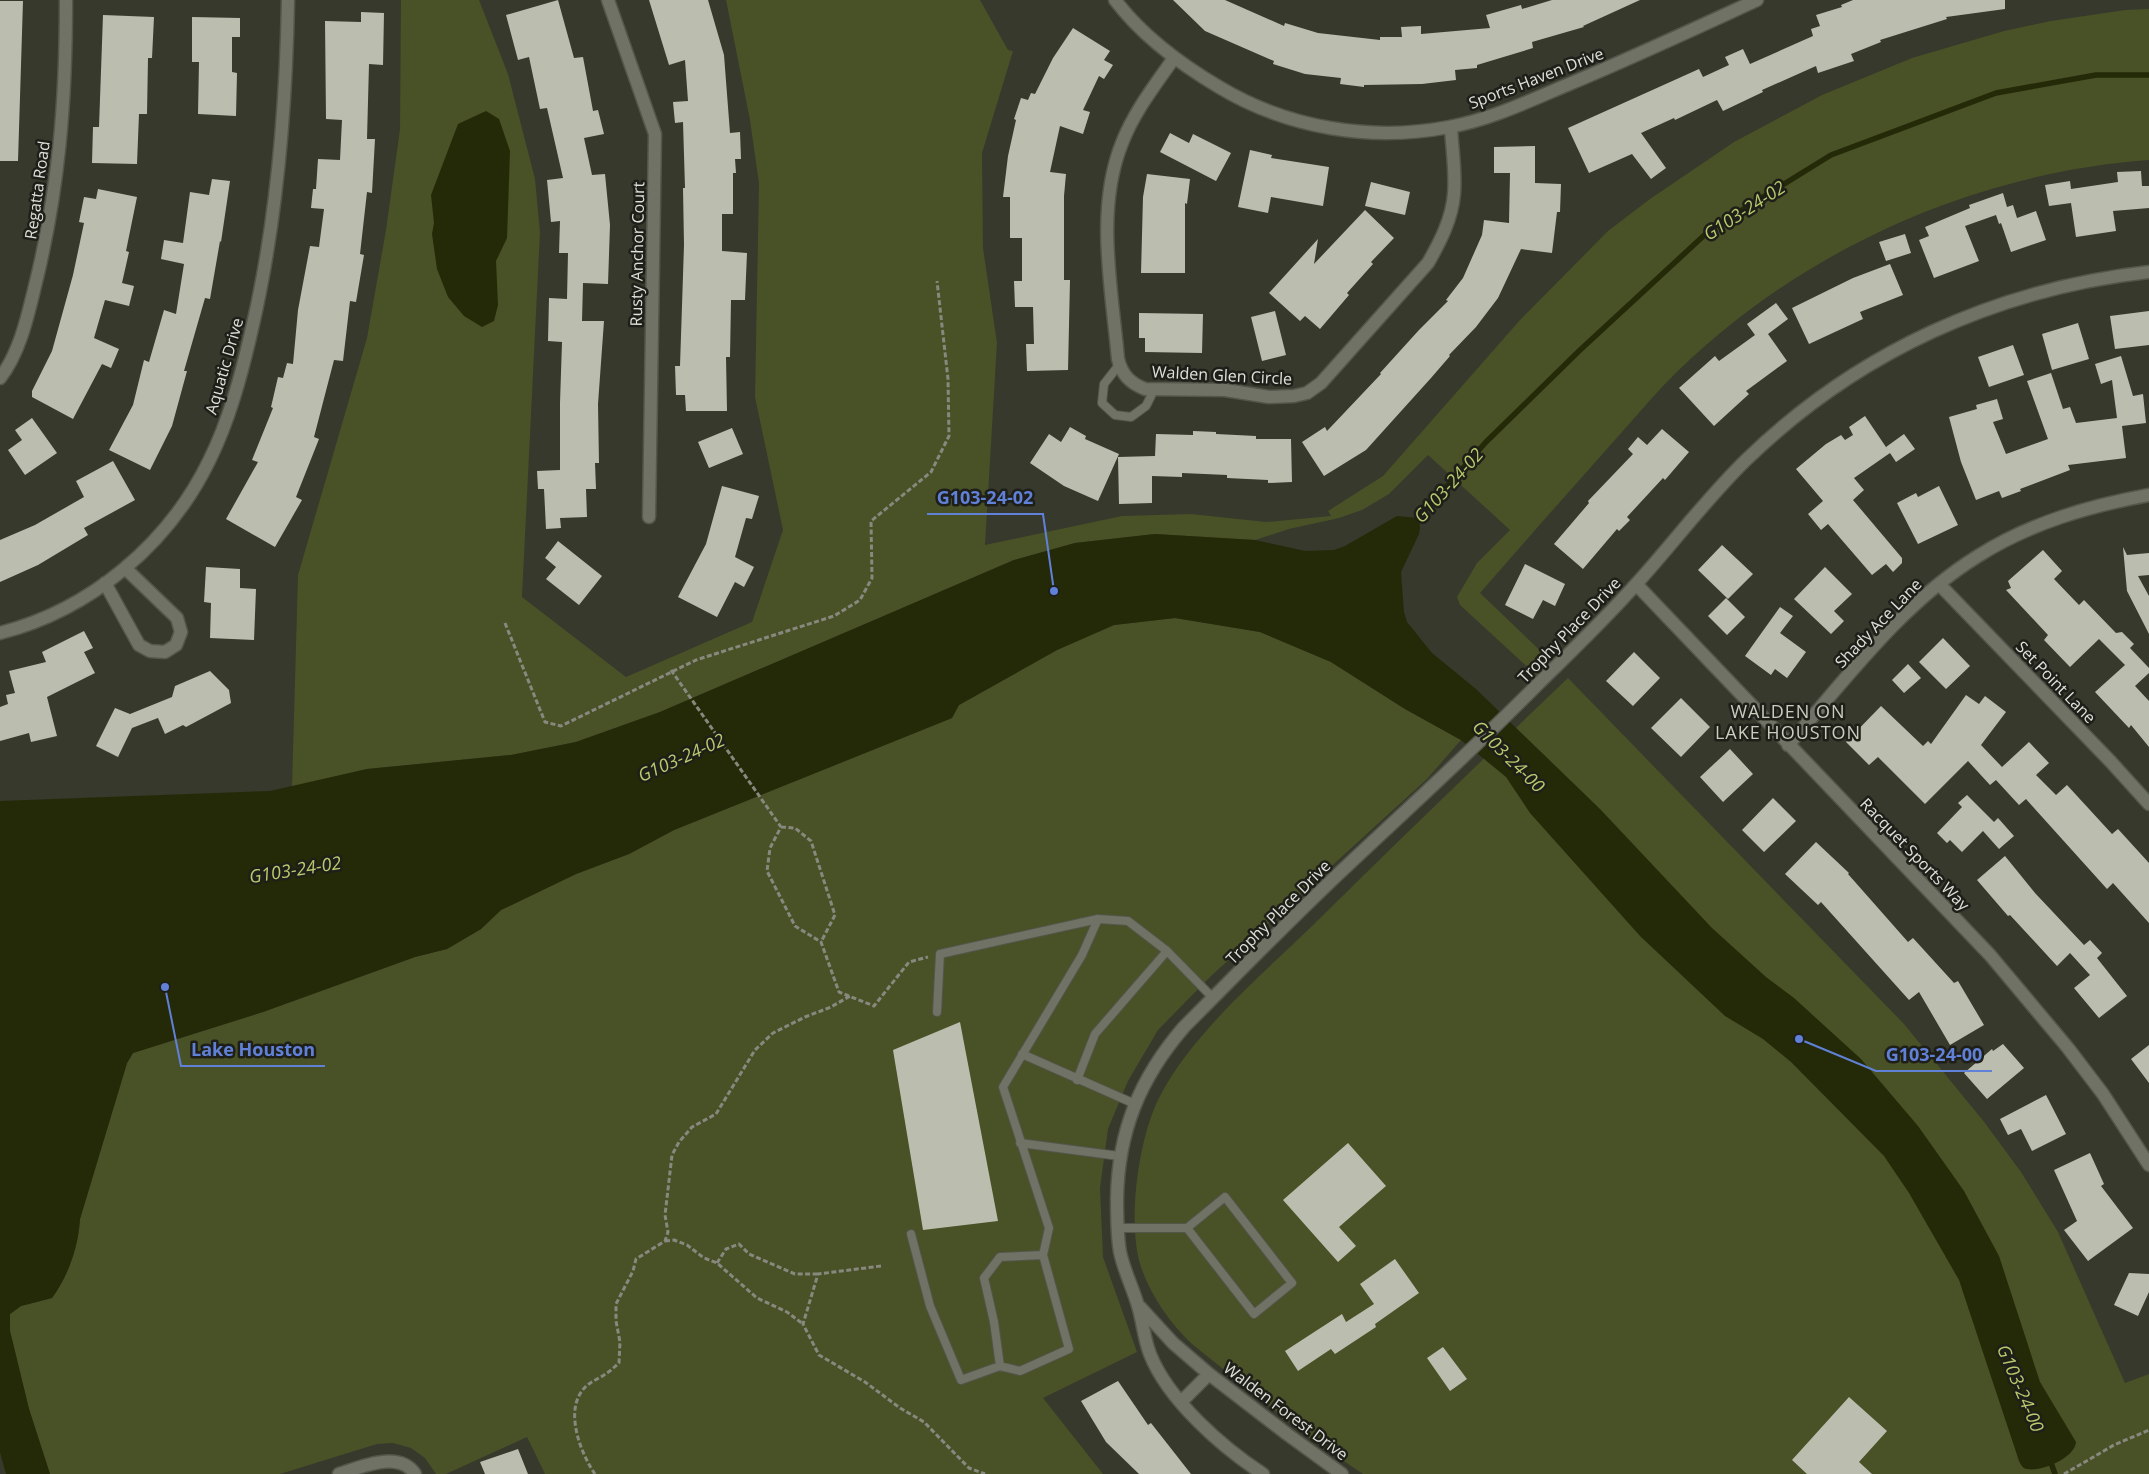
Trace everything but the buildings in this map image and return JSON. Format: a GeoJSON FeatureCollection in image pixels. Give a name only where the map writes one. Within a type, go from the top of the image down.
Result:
{"type":"FeatureCollection","features":[{"type":"Feature","properties":{"kind":"street","name":"Regatta Road"},"geometry":{"type":"LineString","coordinates":[[1,377],[13,357],[29,312],[46,246],[59,158],[66,79],[66,0]]}},
{"type":"Feature","properties":{"kind":"street","name":"Aquatic Drive"},"geometry":{"type":"LineString","coordinates":[[0,633],[62,611],[125,568],[159,536],[183,505],[209,462],[228,417],[245,360],[269,247],[279,168],[286,85],[288,0]]}},
{"type":"Feature","properties":{"kind":"street","name":"Rusty Anchor Court"},"geometry":{"type":"LineString","coordinates":[[608,0],[655,134],[649,517]]}},
{"type":"Feature","properties":{"kind":"street","name":"Sports Haven Drive"},"geometry":{"type":"LineString","coordinates":[[1115,0],[1144,32],[1174,58],[1232,95],[1261,109],[1310,124],[1334,128],[1395,132],[1451,127],[1520,105],[1614,66],[1757,0]]}},
{"type":"Feature","properties":{"kind":"street"},"geometry":{"type":"LineString","coordinates":[[1119,365],[1108,233],[1113,174],[1127,132],[1142,105],[1174,58]]}},
{"type":"Feature","properties":{"kind":"street","name":"Walden Glen Circle"},"geometry":{"type":"LineString","coordinates":[[1119,365],[1123,374],[1136,385],[1154,390],[1224,390],[1269,397],[1294,396],[1307,393],[1321,383],[1428,263],[1441,241],[1454,194],[1451,127]]}},
{"type":"Feature","properties":{"kind":"street","name":"Trophy Place Drive"},"geometry":{"type":"LineString","coordinates":[[1119,1156],[1125,1130],[1151,1071],[1166,1048],[1184,1027],[1348,865],[1443,778],[1533,689],[1636,584],[1745,460],[1812,403],[1856,372],[1934,330],[2020,297],[2080,282],[2149,272]]}},
{"type":"Feature","properties":{"kind":"street","name":"Shady Ace Lane"},"geometry":{"type":"LineString","coordinates":[[1788,745],[1886,633],[1939,584],[1979,555],[2033,528],[2087,509],[2149,494]]}},
{"type":"Feature","properties":{"kind":"street"},"geometry":{"type":"LineString","coordinates":[[105,583],[140,645],[150,651],[165,652],[176,644],[181,632],[177,618],[125,568]]}},
{"type":"Feature","properties":{"kind":"street","name":"Racquet Sports Way"},"geometry":{"type":"LineString","coordinates":[[1636,584],[1990,955],[2033,1004],[2103,1094],[2149,1165]]}},
{"type":"Feature","properties":{"kind":"street","name":"Set Point Lane"},"geometry":{"type":"LineString","coordinates":[[1939,584],[2111,762],[2149,804]]}},
{"type":"Feature","properties":{"kind":"street","name":"Walden Forest Drive"},"geometry":{"type":"LineString","coordinates":[[1119,1156],[1118,1228],[1120,1251],[1138,1306],[1150,1354],[1181,1402],[1213,1435],[1263,1474]]}},
{"type":"Feature","properties":{"kind":"street","name":"Walden Forest Drive"},"geometry":{"type":"LineString","coordinates":[[1138,1306],[1173,1343],[1209,1374],[1342,1474]]}},
{"type":"Feature","properties":{"kind":"street","name":"Walden Forest Drive"},"geometry":{"type":"LineString","coordinates":[[1181,1402],[1209,1374]]}},
{"type":"Feature","properties":{"kind":"street"},"geometry":{"type":"LineString","coordinates":[[340,1474],[379,1462],[398,1462],[412,1470],[415,1474]]}},
{"type":"Feature","properties":{"kind":"lane"},"geometry":{"type":"LineString","coordinates":[[1119,365],[1104,384],[1102,403],[1115,415],[1132,417],[1146,406],[1154,390]]}},
{"type":"Feature","properties":{"kind":"lane"},"geometry":{"type":"LineString","coordinates":[[937,1012],[940,954],[1098,919],[1128,920],[1167,951],[1213,998]]}},
{"type":"Feature","properties":{"kind":"lane"},"geometry":{"type":"LineString","coordinates":[[912,1234],[930,1306],[961,1380],[1000,1366],[1020,1371],[1068,1349],[1043,1255],[1049,1228],[1003,1087],[1082,954],[1098,919]]}},
{"type":"Feature","properties":{"kind":"lane"},"geometry":{"type":"LineString","coordinates":[[1078,1080],[1095,1034],[1167,951]]}},
{"type":"Feature","properties":{"kind":"lane"},"geometry":{"type":"LineString","coordinates":[[1022,1054],[1135,1104]]}},
{"type":"Feature","properties":{"kind":"lane"},"geometry":{"type":"LineString","coordinates":[[1020,1142],[1119,1156]]}},
{"type":"Feature","properties":{"kind":"lane"},"geometry":{"type":"LineString","coordinates":[[1118,1228],[1187,1228],[1226,1197],[1292,1283],[1254,1314],[1187,1228]]}},
{"type":"Feature","properties":{"kind":"lane"},"geometry":{"type":"LineString","coordinates":[[1000,1366],[994,1322],[984,1278],[1000,1257],[1043,1255]]}},
{"type":"Feature","properties":{"kind":"path"},"geometry":{"type":"LineString","coordinates":[[505,623],[545,722],[561,726],[671,670],[696,660],[834,616],[860,600],[872,578],[871,521],[931,472],[949,436],[948,379],[937,281]]}},
{"type":"Feature","properties":{"kind":"path"},"geometry":{"type":"LineString","coordinates":[[671,670],[781,827]]}},
{"type":"Feature","properties":{"kind":"path"},"geometry":{"type":"LineString","coordinates":[[781,827],[770,848],[767,871],[795,926],[821,942],[839,992],[874,1006],[909,962],[940,954]]}},
{"type":"Feature","properties":{"kind":"path"},"geometry":{"type":"LineString","coordinates":[[781,827],[795,828],[811,841],[835,915],[821,942]]}},
{"type":"Feature","properties":{"kind":"path"},"geometry":{"type":"LineString","coordinates":[[665,1241],[668,1232],[665,1215],[672,1155],[679,1142],[692,1127],[716,1114],[755,1050],[773,1033],[805,1017],[831,1007],[850,996]]}},
{"type":"Feature","properties":{"kind":"path"},"geometry":{"type":"LineString","coordinates":[[595,1474],[585,1460],[573,1413],[581,1391],[593,1381],[608,1373],[619,1363],[620,1342],[616,1321],[616,1304],[633,1271],[636,1259],[665,1241],[674,1240],[687,1245],[704,1258],[717,1263],[757,1298],[788,1312],[803,1324],[819,1355],[865,1382],[900,1408],[924,1422],[969,1468],[984,1474]]}},
{"type":"Feature","properties":{"kind":"path"},"geometry":{"type":"LineString","coordinates":[[717,1263],[726,1249],[738,1244],[749,1254],[795,1274],[818,1274],[881,1266]]}},
{"type":"Feature","properties":{"kind":"path"},"geometry":{"type":"LineString","coordinates":[[803,1324],[818,1274]]}},
{"type":"Feature","properties":{"kind":"path"},"geometry":{"type":"LineString","coordinates":[[2064,1474],[2114,1445],[2149,1430]]}},
{"type":"Feature","properties":{"kind":"shaded area"},"geometry":{"type":"Polygon","coordinates":[[[401,0],[479,0],[508,74],[535,179],[540,232],[522,597],[626,677],[752,622],[783,530],[755,397],[759,184],[750,120],[726,0],[980,0],[1008,50],[1013,51],[982,153],[983,248],[997,343],[985,545],[1122,516],[1191,514],[1266,522],[1331,516],[1328,511],[1383,476],[1520,320],[1608,231],[1650,199],[1734,142],[1822,95],[1912,58],[2004,31],[2051,21],[2125,10],[2149,9],[2149,160],[2082,168],[2015,182],[1950,203],[1886,229],[1825,260],[1768,297],[1714,339],[1664,385],[1480,593],[1551,661],[1536,675],[1460,605],[1457,597],[1477,563],[1510,530],[1428,455],[1389,494],[1362,510],[1255,540],[1155,534],[1075,543],[1014,560],[660,712],[576,742],[511,755],[367,769],[292,787],[298,575],[367,338],[386,230],[400,129],[401,0]]]}},
{"type":"Feature","properties":{"kind":"shaded area"},"geometry":{"type":"Polygon","coordinates":[[[1175,618],[1260,632],[1331,662],[1405,709],[1461,740],[1427,779],[1211,976],[1158,1030],[1128,1081],[1108,1129],[1100,1188],[1103,1257],[1137,1352],[1043,1398],[1103,1474],[545,1474],[527,1437],[446,1474],[436,1474],[425,1458],[411,1448],[393,1443],[377,1444],[280,1474],[50,1474],[29,1409],[10,1331],[10,1314],[21,1306],[52,1298],[68,1270],[75,1250],[80,1219],[127,1063],[133,1053],[263,1012],[415,957],[447,949],[481,929],[501,910],[576,874],[629,854],[674,830],[952,718],[959,705],[1057,650],[1114,625],[1175,618]]]}},
{"type":"Feature","properties":{"kind":"shaded area"},"geometry":{"type":"Polygon","coordinates":[[[1568,678],[1904,1024],[1985,1123],[2021,1172],[2058,1232],[2125,1383],[2149,1374],[2149,1474],[1363,1474],[1308,1437],[1192,1344],[1169,1319],[1151,1291],[1142,1270],[1137,1252],[1135,1207],[1140,1159],[1145,1136],[1159,1098],[1172,1075],[1188,1052],[1227,1008],[1568,678]]]}},
{"type":"Feature","properties":{"kind":"water"},"geometry":{"type":"Polygon","coordinates":[[[486,111],[499,119],[510,151],[507,238],[496,261],[498,305],[494,321],[482,327],[464,316],[448,297],[437,269],[432,234],[434,223],[431,195],[458,124],[486,111]]]}},
{"type":"Feature","properties":{"kind":"water"},"geometry":{"type":"Polygon","coordinates":[[[1397,516],[1419,518],[1419,534],[1401,572],[1404,612],[1407,622],[1432,653],[1476,689],[1600,809],[1712,928],[1766,977],[1794,998],[1861,1059],[1918,1126],[1964,1191],[1999,1256],[2040,1382],[2076,1442],[2074,1448],[2064,1458],[2048,1466],[2033,1469],[2024,1468],[2019,1461],[1959,1280],[1909,1193],[1884,1156],[1791,1062],[1763,1039],[1725,1016],[1640,936],[1530,813],[1506,777],[1461,740],[1405,709],[1331,662],[1260,632],[1175,618],[1114,625],[1057,650],[959,705],[952,718],[674,830],[629,854],[576,874],[501,910],[481,929],[447,949],[415,957],[263,1012],[133,1053],[127,1063],[80,1219],[75,1250],[68,1270],[52,1298],[21,1306],[10,1314],[10,1331],[29,1409],[50,1474],[6,1474],[0,1452],[0,801],[270,791],[367,769],[511,755],[576,742],[660,712],[1014,560],[1075,543],[1155,534],[1255,540],[1305,551],[1334,550],[1345,546],[1397,516]]]}},
{"type":"Feature","properties":{"kind":"waterway","name":"G103-24-02"},"geometry":{"type":"LineString","coordinates":[[1414,523],[1486,442],[1579,351],[1711,229],[1831,155],[1996,93],[2096,75],[2149,75]]}},
{"type":"Feature","properties":{"kind":"waterway","name":"G103-24-00"},"geometry":{"type":"LineString","coordinates":[[2049,1457],[2055,1474]]}},
{"type":"Feature","properties":{"kind":"place","name":"G103-24-02"},"geometry":{"type":"Point","coordinates":[1054,591]}},
{"type":"Feature","properties":{"kind":"place","name":"Lake Houston"},"geometry":{"type":"Point","coordinates":[165,987]}},
{"type":"Feature","properties":{"kind":"place","name":"G103-24-00"},"geometry":{"type":"Point","coordinates":[1799,1039]}},
{"type":"Feature","properties":{"kind":"district","name":"WALDEN ON LAKE HOUSTON"},"geometry":{"type":"Point","coordinates":[1788,721]}}]}
